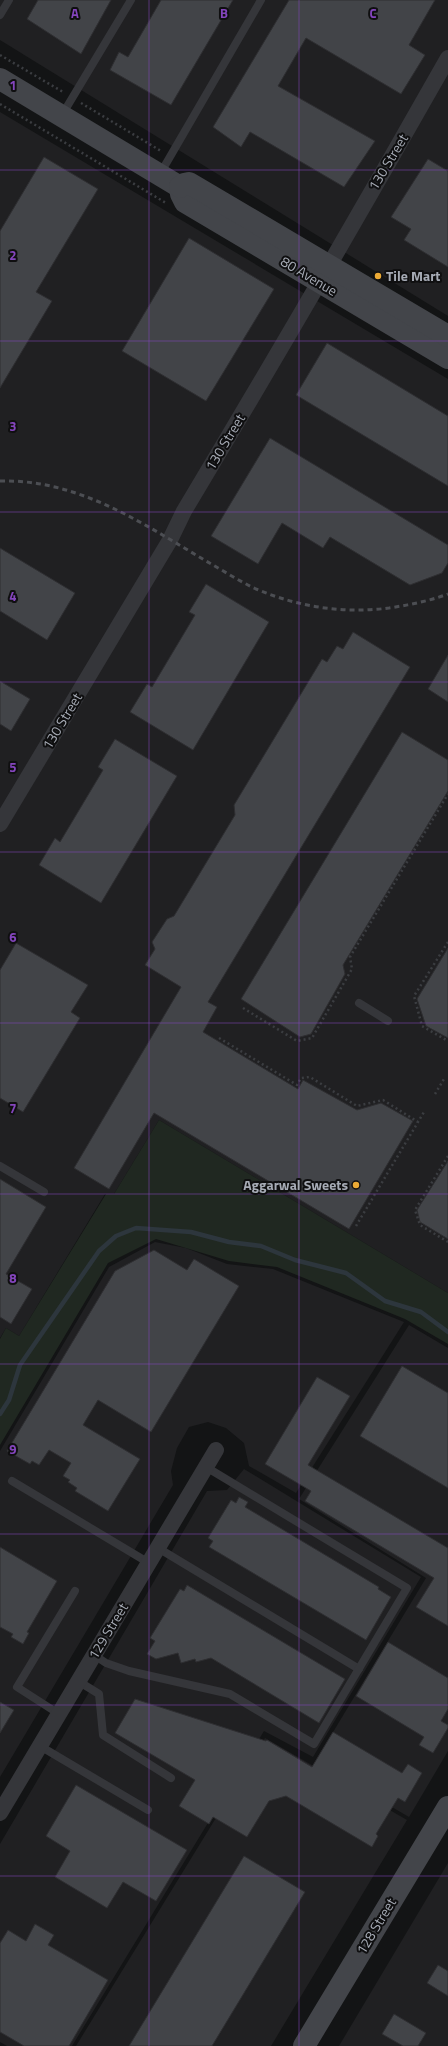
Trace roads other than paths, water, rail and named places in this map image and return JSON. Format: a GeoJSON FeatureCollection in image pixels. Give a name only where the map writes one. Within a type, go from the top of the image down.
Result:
{"type":"FeatureCollection","features":[{"type":"Feature","properties":{"kind":"main road","name":"80 Avenue"},"geometry":{"type":"LineString","coordinates":[[0,79],[67,107],[165,166],[180,187],[180,194],[185,202],[448,336]]}},
{"type":"Feature","properties":{"kind":"main road","name":"80 Avenue"},"geometry":{"type":"LineString","coordinates":[[324,274],[448,358]]}},
{"type":"Feature","properties":{"kind":"main road","name":"128 Street"},"geometry":{"type":"LineString","coordinates":[[304,2046],[448,1807]]}},
{"type":"Feature","properties":{"kind":"street","name":"130 Street"},"geometry":{"type":"LineString","coordinates":[[0,824],[170,540],[184,511],[324,274],[349,228],[448,58]]}},
{"type":"Feature","properties":{"kind":"street","name":"129 Street"},"geometry":{"type":"LineString","coordinates":[[0,1813],[216,1450]]}},
{"type":"Feature","properties":{"kind":"lane"},"geometry":{"type":"LineString","coordinates":[[0,15],[8,0]]}},
{"type":"Feature","properties":{"kind":"lane"},"geometry":{"type":"LineString","coordinates":[[67,107],[131,0]]}},
{"type":"Feature","properties":{"kind":"lane"},"geometry":{"type":"LineString","coordinates":[[165,166],[261,0]]}},
{"type":"Feature","properties":{"kind":"lane"},"geometry":{"type":"LineString","coordinates":[[359,1002],[388,1020]]}},
{"type":"Feature","properties":{"kind":"lane"},"geometry":{"type":"LineString","coordinates":[[0,1166],[44,1192]]}},
{"type":"Feature","properties":{"kind":"lane"},"geometry":{"type":"LineString","coordinates":[[94,1655],[106,1662],[129,1671],[230,1694],[314,1744],[359,1669],[407,1588],[206,1467]]}},
{"type":"Feature","properties":{"kind":"lane"},"geometry":{"type":"LineString","coordinates":[[12,1481],[149,1563]]}},
{"type":"Feature","properties":{"kind":"lane"},"geometry":{"type":"LineString","coordinates":[[158,1548],[359,1669]]}},
{"type":"Feature","properties":{"kind":"lane"},"geometry":{"type":"LineString","coordinates":[[59,1714],[17,1687],[75,1591]]}},
{"type":"Feature","properties":{"kind":"lane"},"geometry":{"type":"LineString","coordinates":[[78,1681],[99,1694],[103,1735],[171,1778]]}},
{"type":"Feature","properties":{"kind":"lane"},"geometry":{"type":"LineString","coordinates":[[40,1746],[148,1810]]}},
{"type":"Feature","properties":{"kind":"waterway"},"geometry":{"type":"LineString","coordinates":[[0,1414],[9,1400],[20,1365],[99,1251],[116,1236],[136,1228],[191,1232],[229,1242],[261,1246],[295,1260],[346,1273],[385,1301],[421,1312],[448,1332]]}},
{"type":"Feature","properties":{"kind":"railway"},"geometry":{"type":"LineString","coordinates":[[0,481],[29,482],[56,487],[83,495],[133,518],[256,589],[305,605],[321,608],[372,610],[411,604],[448,594]]}},
{"type":"Feature","properties":{"kind":"place","name":"Tile Mart"},"geometry":{"type":"Point","coordinates":[378,276]}},
{"type":"Feature","properties":{"kind":"place","name":"Aggarwal Sweets"},"geometry":{"type":"Point","coordinates":[356,1185]}}]}
